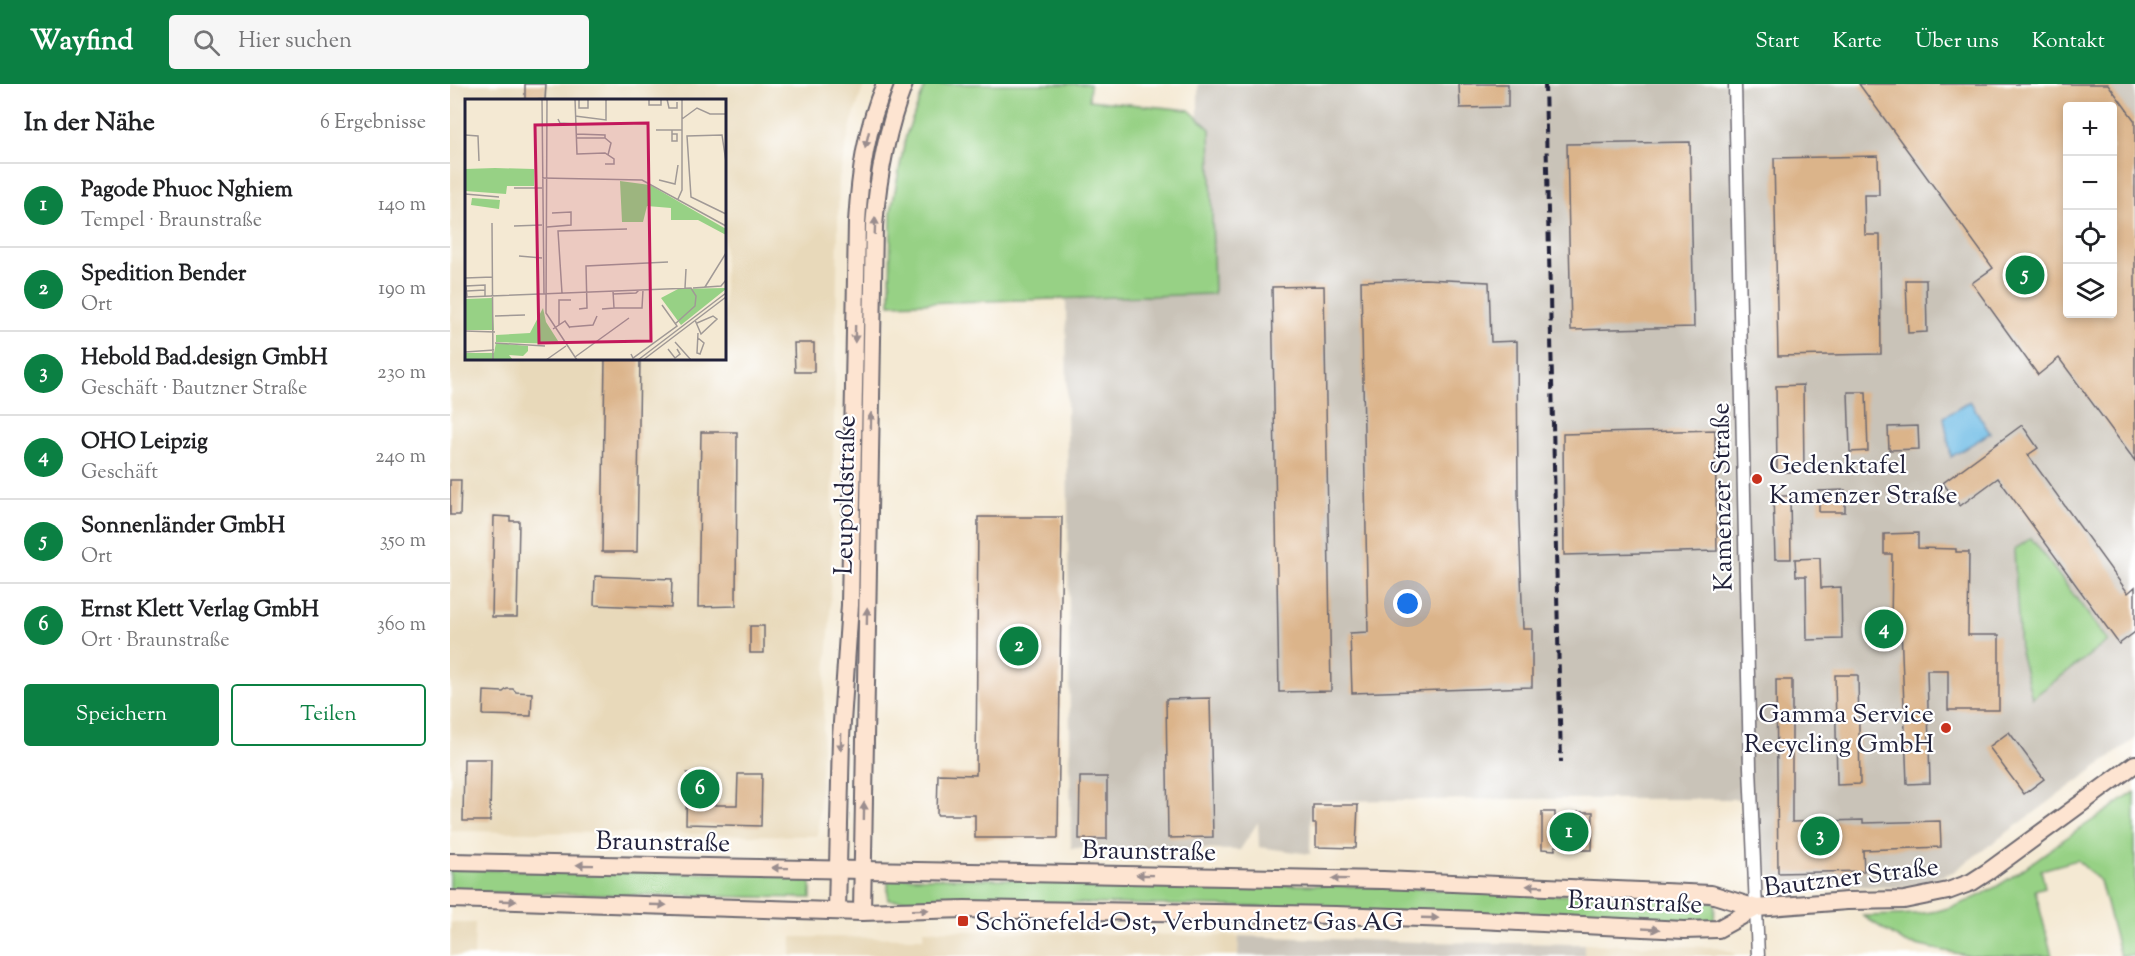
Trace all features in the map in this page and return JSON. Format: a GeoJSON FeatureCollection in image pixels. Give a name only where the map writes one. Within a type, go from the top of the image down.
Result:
{"type":"FeatureCollection","features":[{"type":"Feature","properties":{"kind":"main road","name":"Leupoldstraße"},"geometry":{"type":"LineString","coordinates":[[837,911],[841,737],[850,605],[857,222],[860,178],[868,136],[885,84]]}},
{"type":"Feature","properties":{"kind":"main road","name":"Leupoldstraße"},"geometry":{"type":"LineString","coordinates":[[861,912],[874,226],[881,162],[892,118],[904,84]]}},
{"type":"Feature","properties":{"kind":"main road","name":"Bautzner Straße"},"geometry":{"type":"LineString","coordinates":[[1756,908],[1846,901],[1904,900],[1926,897],[1959,887],[1989,871],[2135,764]]}},
{"type":"Feature","properties":{"kind":"main road","name":"Braunstraße"},"geometry":{"type":"LineString","coordinates":[[450,862],[1383,880],[1711,894],[1756,908]]}},
{"type":"Feature","properties":{"kind":"main road","name":"Braunstraße"},"geometry":{"type":"LineString","coordinates":[[450,899],[861,912],[965,909],[1335,915],[1710,930],[1729,925],[1756,908]]}},
{"type":"Feature","properties":{"kind":"street","name":"Kamenzer Straße"},"geometry":{"type":"LineString","coordinates":[[1735,84],[1749,709],[1756,908]]}},
{"type":"Feature","properties":{"kind":"street","name":"Bautzner Straße"},"geometry":{"type":"LineString","coordinates":[[1756,908],[1758,956]]}},
{"type":"Feature","properties":{"kind":"shaded area"},"geometry":{"type":"Polygon","coordinates":[[[450,84],[864,84],[850,128],[839,179],[830,619],[818,836],[450,831],[450,84]]]}},
{"type":"Feature","properties":{"kind":"shaded area"},"geometry":{"type":"Polygon","coordinates":[[[1198,84],[2135,84],[2135,739],[1953,872],[1922,883],[1895,887],[1778,884],[1760,861],[1748,799],[1311,801],[1310,854],[1259,847],[1258,822],[1240,850],[1071,848],[1066,300],[1198,295],[1198,84]]]}},
{"type":"Feature","properties":{"kind":"shaded area"},"geometry":{"type":"Polygon","coordinates":[[[450,923],[475,923],[474,956],[450,956],[450,923]]]}},
{"type":"Feature","properties":{"kind":"shaded area"},"geometry":{"type":"Polygon","coordinates":[[[924,930],[1239,936],[1238,956],[791,956],[792,937],[923,938],[924,930]]]}},
{"type":"Feature","properties":{"kind":"shaded area"},"geometry":{"type":"Polygon","coordinates":[[[1239,936],[1584,944],[1584,956],[1238,956],[1239,936]]]}},
{"type":"Feature","properties":{"kind":"shaded area"},"geometry":{"type":"Polygon","coordinates":[[[1584,944],[1719,947],[1740,956],[1584,956],[1584,944]]]}},
{"type":"Feature","properties":{"kind":"green space"},"geometry":{"type":"Polygon","coordinates":[[[926,84],[1090,84],[1089,100],[1189,110],[1210,129],[1214,294],[890,304],[891,211],[906,135],[926,84]]]}},
{"type":"Feature","properties":{"kind":"green space"},"geometry":{"type":"Polygon","coordinates":[[[2031,538],[2108,641],[2032,698],[2020,652],[2014,550],[2031,538]]]}},
{"type":"Feature","properties":{"kind":"green space"},"geometry":{"type":"Polygon","coordinates":[[[2135,792],[2135,956],[2120,956],[2100,881],[2077,860],[2041,870],[2045,887],[2035,890],[2052,956],[1970,956],[1905,943],[1863,916],[1931,912],[1975,898],[2005,881],[2135,792]]]}},
{"type":"Feature","properties":{"kind":"green space"},"geometry":{"type":"Polygon","coordinates":[[[450,869],[811,875],[811,898],[450,892],[450,869]]]}},
{"type":"Feature","properties":{"kind":"green space"},"geometry":{"type":"Polygon","coordinates":[[[888,877],[1361,886],[1715,902],[1714,924],[1224,906],[888,900],[888,877]]]}},
{"type":"Feature","properties":{"kind":"water"},"geometry":{"type":"Polygon","coordinates":[[[1970,401],[1990,433],[1951,457],[1944,417],[1970,401]]]}},
{"type":"Feature","properties":{"kind":"building"},"geometry":{"type":"Polygon","coordinates":[[[525,84],[546,84],[545,99],[525,99],[525,84]]]}},
{"type":"Feature","properties":{"kind":"building"},"geometry":{"type":"Polygon","coordinates":[[[1459,84],[1508,84],[1508,107],[1460,108],[1459,84]]]}},
{"type":"Feature","properties":{"kind":"building"},"geometry":{"type":"Polygon","coordinates":[[[1859,84],[2108,84],[2135,121],[2135,461],[2059,358],[2038,375],[1972,283],[1993,268],[1859,84]]]}},
{"type":"Feature","properties":{"kind":"building"},"geometry":{"type":"Polygon","coordinates":[[[1690,142],[1694,327],[1571,330],[1567,144],[1690,142]]]}},
{"type":"Feature","properties":{"kind":"building"},"geometry":{"type":"Polygon","coordinates":[[[1878,156],[1879,195],[1864,195],[1865,235],[1880,235],[1881,354],[1778,356],[1774,158],[1878,156]]]}},
{"type":"Feature","properties":{"kind":"building"},"geometry":{"type":"Polygon","coordinates":[[[1425,279],[1489,282],[1491,342],[1517,341],[1518,493],[1523,629],[1532,629],[1532,687],[1352,693],[1350,633],[1368,632],[1361,281],[1425,279]]]}},
{"type":"Feature","properties":{"kind":"building"},"geometry":{"type":"Polygon","coordinates":[[[1906,280],[1926,280],[1927,332],[1908,333],[1906,280]]]}},
{"type":"Feature","properties":{"kind":"building"},"geometry":{"type":"Polygon","coordinates":[[[1324,286],[1331,691],[1279,692],[1272,287],[1324,286]]]}},
{"type":"Feature","properties":{"kind":"building"},"geometry":{"type":"Polygon","coordinates":[[[794,343],[814,343],[814,372],[795,372],[794,343]]]}},
{"type":"Feature","properties":{"kind":"building"},"geometry":{"type":"Polygon","coordinates":[[[605,360],[640,360],[637,552],[602,552],[605,360]]]}},
{"type":"Feature","properties":{"kind":"building"},"geometry":{"type":"Polygon","coordinates":[[[1803,385],[1804,472],[1777,472],[1776,386],[1803,385]]]}},
{"type":"Feature","properties":{"kind":"building"},"geometry":{"type":"Polygon","coordinates":[[[1848,392],[1866,392],[1868,451],[1850,452],[1848,392]]]}},
{"type":"Feature","properties":{"kind":"building"},"geometry":{"type":"Polygon","coordinates":[[[2022,425],[2038,448],[2028,455],[2128,593],[2135,587],[2135,632],[2119,644],[1998,478],[1960,506],[1943,483],[2022,425]]]}},
{"type":"Feature","properties":{"kind":"building"},"geometry":{"type":"Polygon","coordinates":[[[1918,426],[1919,449],[1889,450],[1888,427],[1918,426]]]}},
{"type":"Feature","properties":{"kind":"building"},"geometry":{"type":"Polygon","coordinates":[[[1715,430],[1717,551],[1564,555],[1563,434],[1715,430]]]}},
{"type":"Feature","properties":{"kind":"building"},"geometry":{"type":"Polygon","coordinates":[[[701,432],[737,432],[736,606],[698,607],[701,432]]]}},
{"type":"Feature","properties":{"kind":"building"},"geometry":{"type":"Polygon","coordinates":[[[450,480],[461,480],[460,515],[450,515],[450,480]]]}},
{"type":"Feature","properties":{"kind":"building"},"geometry":{"type":"Polygon","coordinates":[[[1845,490],[1845,512],[1819,512],[1819,491],[1845,490]]]}},
{"type":"Feature","properties":{"kind":"building"},"geometry":{"type":"Polygon","coordinates":[[[1773,496],[1790,496],[1791,559],[1775,559],[1773,496]]]}},
{"type":"Feature","properties":{"kind":"building"},"geometry":{"type":"Polygon","coordinates":[[[494,516],[510,517],[510,521],[519,521],[517,617],[492,617],[494,516]]]}},
{"type":"Feature","properties":{"kind":"building"},"geometry":{"type":"Polygon","coordinates":[[[978,517],[1062,517],[1058,838],[975,838],[975,815],[937,815],[938,774],[976,775],[978,517]]]}},
{"type":"Feature","properties":{"kind":"building"},"geometry":{"type":"Polygon","coordinates":[[[1918,533],[1918,548],[1956,549],[1956,552],[1969,552],[1968,635],[1999,635],[1999,710],[1948,710],[1948,670],[1927,670],[1930,783],[1907,784],[1901,628],[1891,628],[1892,554],[1884,554],[1884,534],[1918,533]]]}},
{"type":"Feature","properties":{"kind":"building"},"geometry":{"type":"Polygon","coordinates":[[[1820,558],[1821,588],[1841,587],[1842,639],[1807,640],[1806,576],[1796,576],[1795,559],[1820,558]]]}},
{"type":"Feature","properties":{"kind":"building"},"geometry":{"type":"Polygon","coordinates":[[[595,576],[672,579],[671,608],[594,605],[595,576]]]}},
{"type":"Feature","properties":{"kind":"building"},"geometry":{"type":"Polygon","coordinates":[[[750,626],[764,626],[764,653],[750,653],[750,626]]]}},
{"type":"Feature","properties":{"kind":"building"},"geometry":{"type":"Polygon","coordinates":[[[1835,675],[1858,675],[1860,784],[1837,785],[1835,675]]]}},
{"type":"Feature","properties":{"kind":"building"},"geometry":{"type":"Polygon","coordinates":[[[1776,680],[1792,680],[1792,822],[1940,821],[1941,847],[1863,850],[1864,871],[1778,873],[1776,680]]]}},
{"type":"Feature","properties":{"kind":"building"},"geometry":{"type":"Polygon","coordinates":[[[507,689],[532,693],[531,716],[483,715],[484,691],[503,692],[507,689]]]}},
{"type":"Feature","properties":{"kind":"building"},"geometry":{"type":"Polygon","coordinates":[[[1210,698],[1213,837],[1168,838],[1166,699],[1210,698]]]}},
{"type":"Feature","properties":{"kind":"building"},"geometry":{"type":"Polygon","coordinates":[[[2009,732],[2044,779],[2024,794],[1989,747],[2009,732]]]}},
{"type":"Feature","properties":{"kind":"building"},"geometry":{"type":"Polygon","coordinates":[[[464,759],[491,759],[490,821],[463,821],[464,759]]]}},
{"type":"Feature","properties":{"kind":"building"},"geometry":{"type":"Polygon","coordinates":[[[687,773],[713,774],[712,805],[737,805],[738,774],[762,774],[761,826],[686,824],[687,773]]]}},
{"type":"Feature","properties":{"kind":"building"},"geometry":{"type":"Polygon","coordinates":[[[1080,777],[1107,777],[1107,839],[1079,839],[1080,777]]]}},
{"type":"Feature","properties":{"kind":"building"},"geometry":{"type":"Polygon","coordinates":[[[1313,805],[1358,805],[1356,848],[1316,847],[1313,805]]]}},
{"type":"Feature","properties":{"kind":"building"},"geometry":{"type":"Polygon","coordinates":[[[1542,812],[1555,812],[1555,817],[1578,817],[1578,812],[1593,812],[1592,850],[1577,850],[1577,846],[1555,846],[1555,850],[1542,849],[1542,812]]]}},
{"type":"Feature","properties":{"kind":"railway"},"geometry":{"type":"LineString","coordinates":[[1545,84],[1561,762]]}},
{"type":"Feature","properties":{"kind":"place","name":"Sonnenländer GmbH"},"geometry":{"type":"Point","coordinates":[2025,275]}},
{"type":"Feature","properties":{"kind":"place","name":"Gedenktafel Kamenzer Straße"},"geometry":{"type":"Point","coordinates":[1757,479]}},
{"type":"Feature","properties":{"kind":"place","name":"OHO Leipzig"},"geometry":{"type":"Point","coordinates":[1884,629]}},
{"type":"Feature","properties":{"kind":"place","name":"Spedition Bender"},"geometry":{"type":"Point","coordinates":[1019,646]}},
{"type":"Feature","properties":{"kind":"place","name":"Gamma Service Recycling GmbH"},"geometry":{"type":"Point","coordinates":[1946,728]}},
{"type":"Feature","properties":{"kind":"place","name":"Ernst Klett Verlag GmbH"},"geometry":{"type":"Point","coordinates":[700,789]}},
{"type":"Feature","properties":{"kind":"place","name":"Pagode Phuoc Nghiem"},"geometry":{"type":"Point","coordinates":[1569,832]}},
{"type":"Feature","properties":{"kind":"place","name":"Hebold Bad.design GmbH"},"geometry":{"type":"Point","coordinates":[1820,836]}},
{"type":"Feature","properties":{"kind":"place","name":"Schönefeld-Ost, Verbundnetz Gas AG"},"geometry":{"type":"Point","coordinates":[963,921]}}]}
